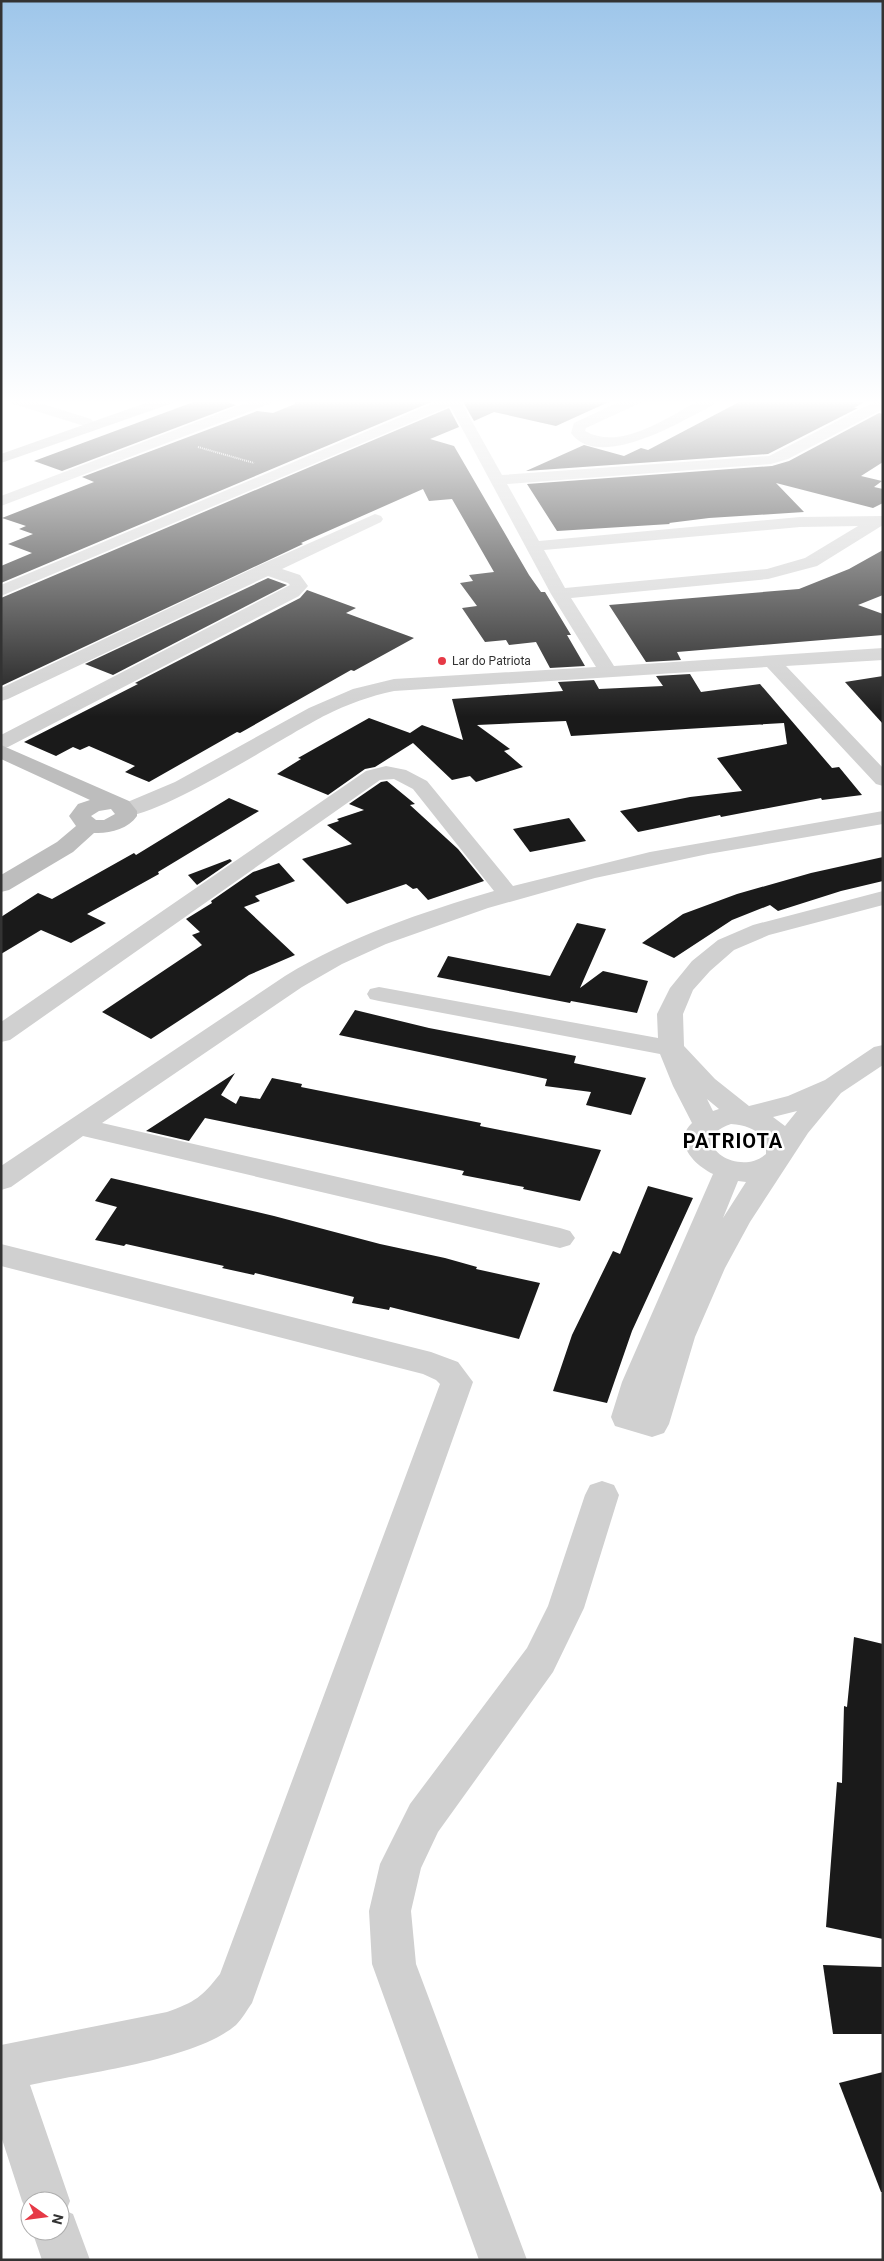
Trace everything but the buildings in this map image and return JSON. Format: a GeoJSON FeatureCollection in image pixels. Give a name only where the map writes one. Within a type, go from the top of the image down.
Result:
{"type":"FeatureCollection","features":[{"type":"Feature","properties":{"kind":"main road"},"geometry":{"type":"LineString","coordinates":[[1,751],[119,807],[126,816],[120,822],[111,826],[86,818],[54,793],[1,766]]}},
{"type":"Feature","properties":{"kind":"main road"},"geometry":{"type":"LineString","coordinates":[[1,885],[65,847],[86,818]]}},
{"type":"Feature","properties":{"kind":"street"},"geometry":{"type":"LineString","coordinates":[[1,591],[200,506]]}},
{"type":"Feature","properties":{"kind":"street"},"geometry":{"type":"LineString","coordinates":[[510,506],[560,594],[608,673]]}},
{"type":"Feature","properties":{"kind":"street"},"geometry":{"type":"LineString","coordinates":[[1,695],[375,519]]}},
{"type":"Feature","properties":{"kind":"street"},"geometry":{"type":"LineString","coordinates":[[533,546],[800,522],[880,519]]}},
{"type":"Feature","properties":{"kind":"street"},"geometry":{"type":"LineString","coordinates":[[560,594],[768,574],[811,562],[880,519]]}},
{"type":"Feature","properties":{"kind":"street"},"geometry":{"type":"LineString","coordinates":[[1,743],[293,592],[299,586],[294,579],[266,569]]}},
{"type":"Feature","properties":{"kind":"street"},"geometry":{"type":"LineString","coordinates":[[119,807],[159,799],[326,706],[368,690],[394,685],[608,673],[883,654]]}},
{"type":"Feature","properties":{"kind":"street"},"geometry":{"type":"LineString","coordinates":[[772,662],[883,780]]}},
{"type":"Feature","properties":{"kind":"street"},"geometry":{"type":"LineString","coordinates":[[1,1034],[373,775],[386,772],[399,774],[420,784],[507,893]]}},
{"type":"Feature","properties":{"kind":"street"},"geometry":{"type":"LineString","coordinates":[[1,1180],[188,1051],[296,980],[334,959],[388,936],[507,893],[661,856],[883,817]]}},
{"type":"Feature","properties":{"kind":"street"},"geometry":{"type":"LineString","coordinates":[[706,1123],[686,1086],[671,1048],[670,1014],[682,988],[700,966],[726,945],[761,930],[883,898]]}},
{"type":"Feature","properties":{"kind":"street"},"geometry":{"type":"LineString","coordinates":[[379,994],[671,1048],[706,1085],[744,1116],[769,1126],[782,1143],[779,1156],[768,1167],[757,1171],[729,1170],[716,1166],[705,1158],[698,1149],[696,1140],[698,1131],[706,1123],[723,1116],[744,1116],[797,1102],[834,1086],[883,1053]]}},
{"type":"Feature","properties":{"kind":"street"},"geometry":{"type":"LineString","coordinates":[[729,1170],[638,1382],[639,1421],[715,1260],[759,1182],[798,1127],[834,1086]]}},
{"type":"Feature","properties":{"kind":"street"},"geometry":{"type":"LineString","coordinates":[[78,1126],[560,1238]]}},
{"type":"Feature","properties":{"kind":"street"},"geometry":{"type":"LineString","coordinates":[[1,1255],[431,1364],[447,1370],[457,1382],[237,1988],[221,2009],[196,2023],[167,2034],[1,2068],[43,2191]]}},
{"type":"Feature","properties":{"kind":"street"},"geometry":{"type":"LineString","coordinates":[[503,2260],[394,1964],[390,1911],[400,1864],[424,1818],[540,1660],[566,1608],[602,1495]]}},
{"type":"Feature","properties":{"kind":"street"},"geometry":{"type":"LineString","coordinates":[[59,2241],[66,2260]]}},
{"type":"Feature","properties":{"kind":"place","name":"Lar do Patriota"},"geometry":{"type":"Point","coordinates":[442,661]}},
{"type":"Feature","properties":{"kind":"district","name":"PATRIOTA"},"geometry":{"type":"Point","coordinates":[733,1141]}}]}
